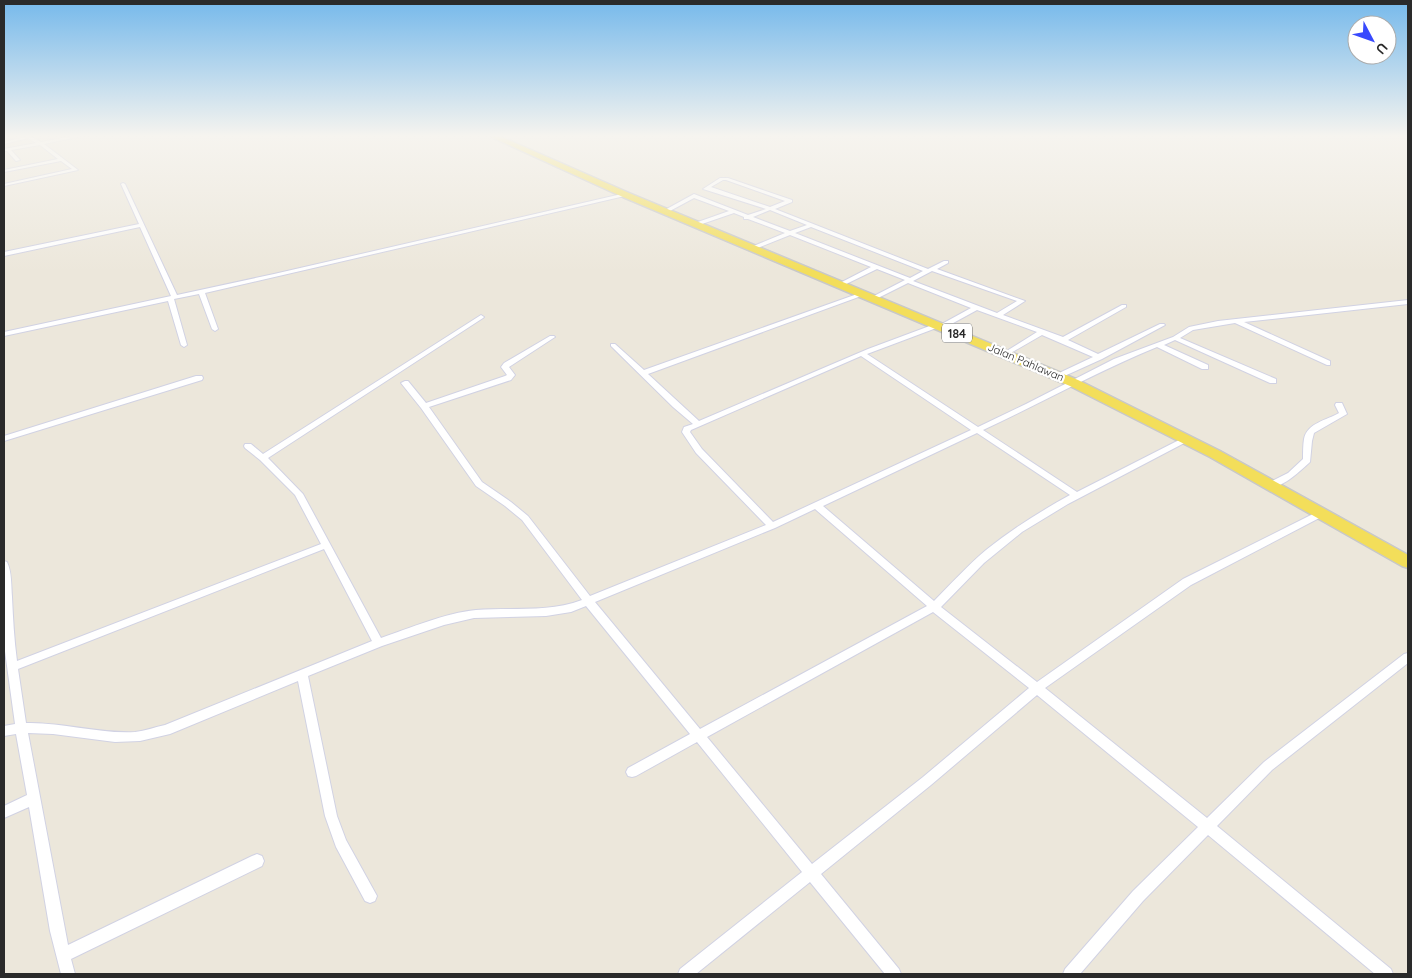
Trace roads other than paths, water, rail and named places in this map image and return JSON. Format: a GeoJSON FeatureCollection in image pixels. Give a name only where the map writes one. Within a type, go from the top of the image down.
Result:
{"type":"FeatureCollection","features":[{"type":"Feature","properties":{"kind":"main road","name":"Jalan Pahlawan"},"geometry":{"type":"LineString","coordinates":[[594,181],[1074,382],[1271,485],[1408,562]]}},
{"type":"Feature","properties":{"kind":"street"},"geometry":{"type":"LineString","coordinates":[[4,185],[25,181]]}},
{"type":"Feature","properties":{"kind":"street"},"geometry":{"type":"LineString","coordinates":[[666,211],[719,181]]}},
{"type":"Feature","properties":{"kind":"street"},"geometry":{"type":"LineString","coordinates":[[731,181],[790,200],[746,218]]}},
{"type":"Feature","properties":{"kind":"street"},"geometry":{"type":"LineString","coordinates":[[123,184],[172,297],[184,345]]}},
{"type":"Feature","properties":{"kind":"street"},"geometry":{"type":"LineString","coordinates":[[708,188],[769,208],[930,270],[1022,301],[998,315]]}},
{"type":"Feature","properties":{"kind":"street"},"geometry":{"type":"LineString","coordinates":[[4,334],[626,195]]}},
{"type":"Feature","properties":{"kind":"street"},"geometry":{"type":"LineString","coordinates":[[694,196],[746,218],[1063,340],[1099,357]]}},
{"type":"Feature","properties":{"kind":"street"},"geometry":{"type":"LineString","coordinates":[[697,224],[732,212]]}},
{"type":"Feature","properties":{"kind":"street"},"geometry":{"type":"LineString","coordinates":[[4,254],[142,225]]}},
{"type":"Feature","properties":{"kind":"street"},"geometry":{"type":"LineString","coordinates":[[753,248],[811,225]]}},
{"type":"Feature","properties":{"kind":"street"},"geometry":{"type":"LineString","coordinates":[[874,298],[946,262]]}},
{"type":"Feature","properties":{"kind":"street"},"geometry":{"type":"LineString","coordinates":[[840,285],[876,267]]}},
{"type":"Feature","properties":{"kind":"street"},"geometry":{"type":"LineString","coordinates":[[202,291],[214,329]]}},
{"type":"Feature","properties":{"kind":"street"},"geometry":{"type":"LineString","coordinates":[[644,373],[862,294]]}},
{"type":"Feature","properties":{"kind":"street"},"geometry":{"type":"LineString","coordinates":[[4,731],[20,727],[61,728],[110,736],[134,737],[166,730],[302,674],[442,621],[474,614],[546,612],[571,608],[772,526],[979,430],[1117,361],[1175,338],[1191,328],[1235,321],[1408,302]]}},
{"type":"Feature","properties":{"kind":"street"},"geometry":{"type":"LineString","coordinates":[[1063,340],[1124,306]]}},
{"type":"Feature","properties":{"kind":"street"},"geometry":{"type":"LineString","coordinates":[[772,526],[727,482],[693,444],[686,432],[698,424],[862,354],[939,326],[977,307]]}},
{"type":"Feature","properties":{"kind":"street"},"geometry":{"type":"LineString","coordinates":[[263,458],[481,317]]}},
{"type":"Feature","properties":{"kind":"street"},"geometry":{"type":"LineString","coordinates":[[1235,321],[1327,363]]}},
{"type":"Feature","properties":{"kind":"street"},"geometry":{"type":"LineString","coordinates":[[1060,376],[1162,325]]}},
{"type":"Feature","properties":{"kind":"street"},"geometry":{"type":"LineString","coordinates":[[1007,353],[1042,332]]}},
{"type":"Feature","properties":{"kind":"street"},"geometry":{"type":"LineString","coordinates":[[424,406],[508,378],[511,375],[505,367],[507,365],[552,337]]}},
{"type":"Feature","properties":{"kind":"street"},"geometry":{"type":"LineString","coordinates":[[1175,338],[1273,381]]}},
{"type":"Feature","properties":{"kind":"street"},"geometry":{"type":"LineString","coordinates":[[612,345],[644,373],[681,411],[698,424]]}},
{"type":"Feature","properties":{"kind":"street"},"geometry":{"type":"LineString","coordinates":[[1158,345],[1205,367]]}},
{"type":"Feature","properties":{"kind":"street"},"geometry":{"type":"LineString","coordinates":[[862,354],[1077,496]]}},
{"type":"Feature","properties":{"kind":"street"},"geometry":{"type":"LineString","coordinates":[[4,439],[199,378]]}},
{"type":"Feature","properties":{"kind":"street"},"geometry":{"type":"LineString","coordinates":[[405,383],[424,406],[479,484],[520,512],[589,602],[894,974]]}},
{"type":"Feature","properties":{"kind":"street"},"geometry":{"type":"LineString","coordinates":[[1271,485],[1291,475],[1307,460],[1310,433],[1315,427],[1335,420],[1343,414],[1339,405]]}},
{"type":"Feature","properties":{"kind":"street"},"geometry":{"type":"LineString","coordinates":[[632,772],[934,607],[968,572],[996,547],[1077,496],[1186,440]]}},
{"type":"Feature","properties":{"kind":"street"},"geometry":{"type":"LineString","coordinates":[[248,446],[263,458],[299,494],[378,644]]}},
{"type":"Feature","properties":{"kind":"street"},"geometry":{"type":"LineString","coordinates":[[816,506],[934,607],[1208,826],[1386,974]]}},
{"type":"Feature","properties":{"kind":"street"},"geometry":{"type":"LineString","coordinates":[[685,974],[927,781],[1036,688],[1187,582],[1322,513]]}},
{"type":"Feature","properties":{"kind":"street"},"geometry":{"type":"LineString","coordinates":[[12,668],[326,545]]}},
{"type":"Feature","properties":{"kind":"street"},"geometry":{"type":"LineString","coordinates":[[4,564],[12,668],[20,727],[68,974]]}},
{"type":"Feature","properties":{"kind":"street"},"geometry":{"type":"LineString","coordinates":[[1070,974],[1138,896],[1268,766],[1407,660]]}},
{"type":"Feature","properties":{"kind":"street"},"geometry":{"type":"LineString","coordinates":[[302,674],[333,824],[341,843],[370,896]]}},
{"type":"Feature","properties":{"kind":"street"},"geometry":{"type":"LineString","coordinates":[[4,812],[34,798]]}},
{"type":"Feature","properties":{"kind":"street"},"geometry":{"type":"LineString","coordinates":[[63,955],[257,861]]}}]}
